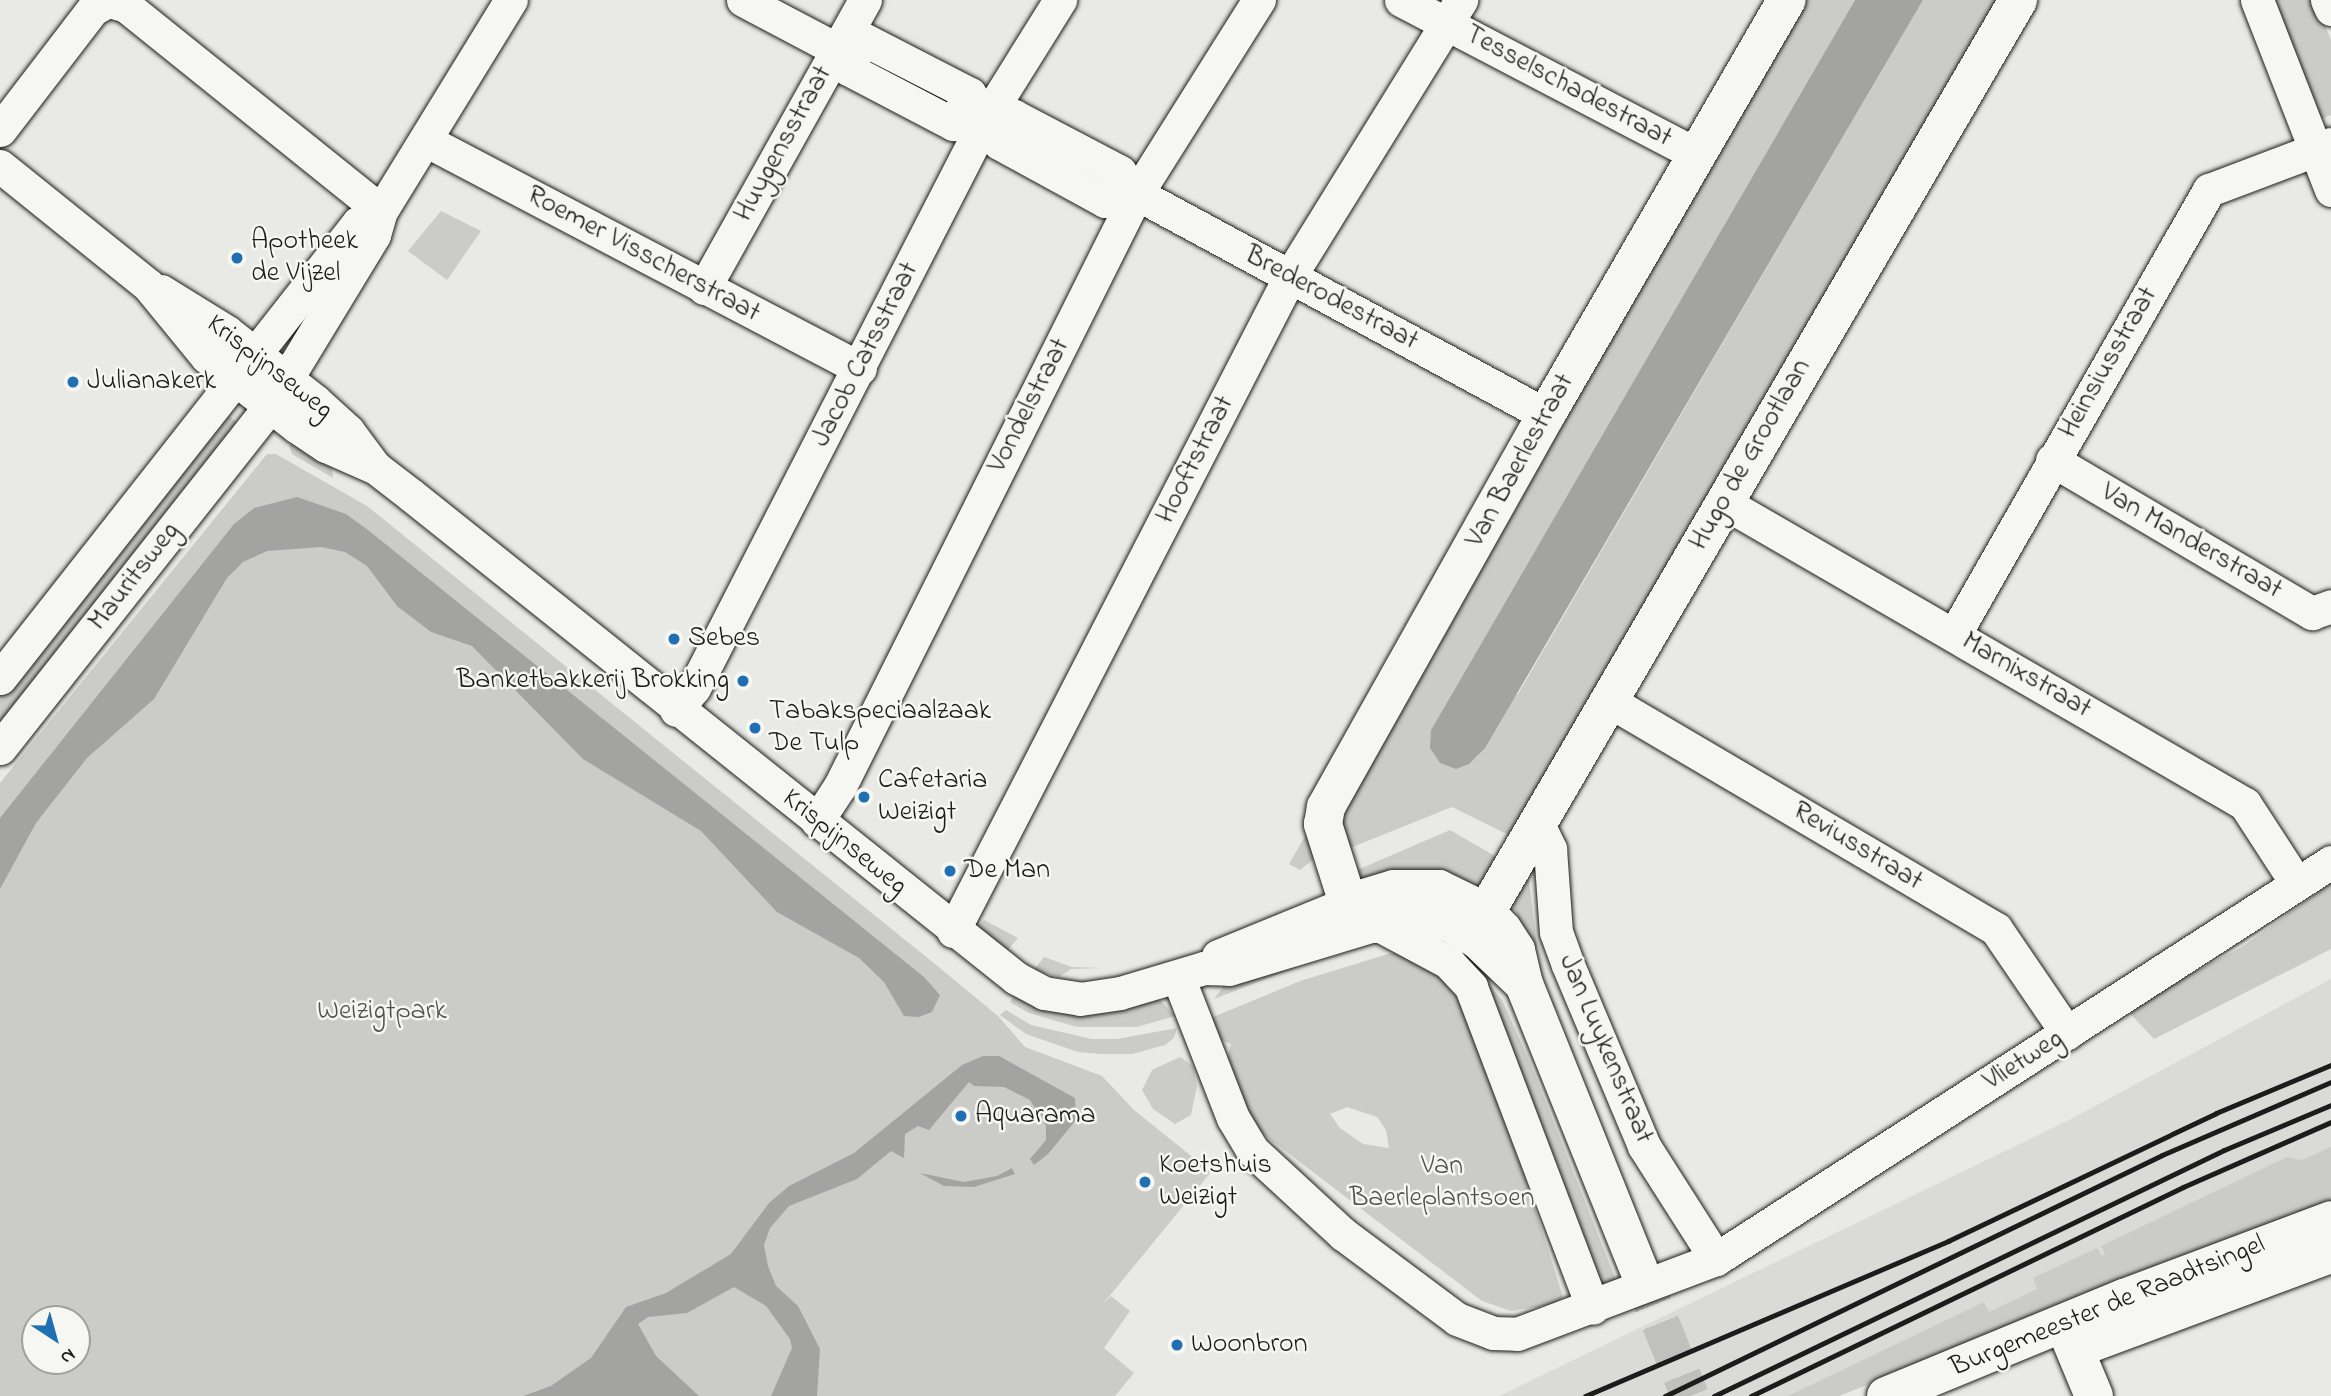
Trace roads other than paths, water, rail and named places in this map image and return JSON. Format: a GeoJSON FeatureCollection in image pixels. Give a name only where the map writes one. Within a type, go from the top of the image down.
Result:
{"type":"FeatureCollection","features":[{"type":"Feature","properties":{"kind":"main road","name":"Van Baerlestraat"},"geometry":{"type":"LineString","coordinates":[[1363,914],[1323,824],[1326,807],[1546,415],[1787,0]]}},
{"type":"Feature","properties":{"kind":"main road","name":"Hugo de Grootlaan"},"geometry":{"type":"LineString","coordinates":[[1486,912],[2018,0]]}},
{"type":"Feature","properties":{"kind":"main road"},"geometry":{"type":"LineString","coordinates":[[1363,914],[1394,889],[1418,888],[1457,895],[1486,912],[1516,950],[1524,984],[1639,1270]]}},
{"type":"Feature","properties":{"kind":"main road"},"geometry":{"type":"LineString","coordinates":[[1363,914],[1448,922],[1478,940],[1524,984]]}},
{"type":"Feature","properties":{"kind":"main road","name":"Burgemeester de Raadtsingel"},"geometry":{"type":"LineString","coordinates":[[1886,1396],[2069,1337],[2331,1220]]}},
{"type":"Feature","properties":{"kind":"main road"},"geometry":{"type":"LineString","coordinates":[[2069,1337],[2094,1396]]}},
{"type":"Feature","properties":{"kind":"street"},"geometry":{"type":"LineString","coordinates":[[0,130],[93,9],[109,0],[126,6],[381,211],[511,0]]}},
{"type":"Feature","properties":{"kind":"street"},"geometry":{"type":"LineString","coordinates":[[743,0],[844,54],[848,69],[953,124],[984,119],[999,143],[1105,201],[1127,189]]}},
{"type":"Feature","properties":{"kind":"street","name":"Huygensstraat"},"geometry":{"type":"LineString","coordinates":[[704,288],[844,54],[865,0]]}},
{"type":"Feature","properties":{"kind":"street","name":"Jacob Catsstraat"},"geometry":{"type":"LineString","coordinates":[[676,710],[694,688],[860,368],[984,119],[1060,0]]}},
{"type":"Feature","properties":{"kind":"street","name":"Vondelstraat"},"geometry":{"type":"LineString","coordinates":[[817,821],[840,786],[1127,189],[1259,0]]}},
{"type":"Feature","properties":{"kind":"street","name":"Tesselschadestraat"},"geometry":{"type":"LineString","coordinates":[[1401,0],[1454,12],[1698,155]]}},
{"type":"Feature","properties":{"kind":"street"},"geometry":{"type":"LineString","coordinates":[[2257,0],[2323,146],[2331,190]]}},
{"type":"Feature","properties":{"kind":"street"},"geometry":{"type":"LineString","coordinates":[[2327,0],[2331,9]]}},
{"type":"Feature","properties":{"kind":"street","name":"Hooftstraat"},"geometry":{"type":"LineString","coordinates":[[953,931],[1290,276],[1454,12]]}},
{"type":"Feature","properties":{"kind":"street","name":"Roemer Visscherstraat"},"geometry":{"type":"LineString","coordinates":[[426,141],[860,368]]}},
{"type":"Feature","properties":{"kind":"street","name":"Heinsiusstraat"},"geometry":{"type":"LineString","coordinates":[[1954,635],[2052,460],[2210,190],[2323,146]]}},
{"type":"Feature","properties":{"kind":"street","name":"Krispijnseweg"},"geometry":{"type":"LineString","coordinates":[[0,166],[148,285],[187,304],[245,366],[279,393],[326,446],[376,468],[953,931],[1019,979],[1044,993],[1080,999],[1120,993],[1191,972]]}},
{"type":"Feature","properties":{"kind":"street","name":"Brederodestraat"},"geometry":{"type":"LineString","coordinates":[[1127,189],[1546,415]]}},
{"type":"Feature","properties":{"kind":"street","name":"Mauritsweg"},"geometry":{"type":"LineString","coordinates":[[0,678],[358,223],[381,211]]}},
{"type":"Feature","properties":{"kind":"street","name":"Mauritsweg"},"geometry":{"type":"LineString","coordinates":[[0,748],[279,393],[374,235],[381,211]]}},
{"type":"Feature","properties":{"kind":"street","name":"Van Manderstraat"},"geometry":{"type":"LineString","coordinates":[[2052,460],[2312,613],[2331,606]]}},
{"type":"Feature","properties":{"kind":"street","name":"Marnixstraat"},"geometry":{"type":"LineString","coordinates":[[1723,502],[2245,804],[2297,884]]}},
{"type":"Feature","properties":{"kind":"street","name":"Reviusstraat"},"geometry":{"type":"LineString","coordinates":[[1609,701],[1996,929],[2067,1033]]}},
{"type":"Feature","properties":{"kind":"street","name":"Jan Luykenstraat"},"geometry":{"type":"LineString","coordinates":[[1538,824],[1552,857],[1556,932],[1644,1146],[1716,1259]]}},
{"type":"Feature","properties":{"kind":"street","name":"Vlietweg"},"geometry":{"type":"LineString","coordinates":[[1716,1259],[2331,862]]}},
{"type":"Feature","properties":{"kind":"street"},"geometry":{"type":"LineString","coordinates":[[1593,1308],[1471,987],[1448,962],[1363,914],[1224,950],[1191,972],[1233,1118],[1252,1150],[1343,1234],[1457,1319],[1493,1333],[1517,1334],[1593,1308],[1716,1259]]}},
{"type":"Feature","properties":{"kind":"street","name":"Burgemeester de Raadtsingel"},"geometry":{"type":"LineString","coordinates":[[2069,1337],[2331,1256]]}},
{"type":"Feature","properties":{"kind":"tunnel"},"geometry":{"type":"LineString","coordinates":[[1639,1270],[1690,1396]]}},
{"type":"Feature","properties":{"kind":"railway"},"geometry":{"type":"LineString","coordinates":[[1585,1396],[1948,1241],[2216,1113],[2331,1065]]}},
{"type":"Feature","properties":{"kind":"railway"},"geometry":{"type":"LineString","coordinates":[[1665,1396],[2162,1155],[2331,1082]]}},
{"type":"Feature","properties":{"kind":"railway"},"geometry":{"type":"LineString","coordinates":[[1714,1396],[2224,1150],[2331,1105]]}},
{"type":"Feature","properties":{"kind":"railway"},"geometry":{"type":"LineString","coordinates":[[1751,1396],[2183,1187],[2331,1122]]}},
{"type":"Feature","properties":{"kind":"place","name":"Apotheek de Vijzel"},"geometry":{"type":"Point","coordinates":[237,258]}},
{"type":"Feature","properties":{"kind":"place","name":"Julianakerk"},"geometry":{"type":"Point","coordinates":[73,382]}},
{"type":"Feature","properties":{"kind":"place","name":"Sebes"},"geometry":{"type":"Point","coordinates":[674,639]}},
{"type":"Feature","properties":{"kind":"place","name":"Banketbakkerij Brokking"},"geometry":{"type":"Point","coordinates":[743,681]}},
{"type":"Feature","properties":{"kind":"place","name":"Tabakspeciaalzaak De Tulp"},"geometry":{"type":"Point","coordinates":[755,728]}},
{"type":"Feature","properties":{"kind":"place","name":"Cafetaria Weizigt"},"geometry":{"type":"Point","coordinates":[864,797]}},
{"type":"Feature","properties":{"kind":"place","name":"De Man"},"geometry":{"type":"Point","coordinates":[950,871]}},
{"type":"Feature","properties":{"kind":"place","name":"Aquarama"},"geometry":{"type":"Point","coordinates":[961,1116]}},
{"type":"Feature","properties":{"kind":"place","name":"Koetshuis Weizigt"},"geometry":{"type":"Point","coordinates":[1145,1182]}},
{"type":"Feature","properties":{"kind":"place","name":"Woonbron"},"geometry":{"type":"Point","coordinates":[1177,1345]}},
{"type":"Feature","properties":{"kind":"park label","name":"Weizigtpark"},"geometry":{"type":"Point","coordinates":[382,1012]}},
{"type":"Feature","properties":{"kind":"park label","name":"Van Baerleplantsoen"},"geometry":{"type":"Point","coordinates":[1442,1183]}}]}
